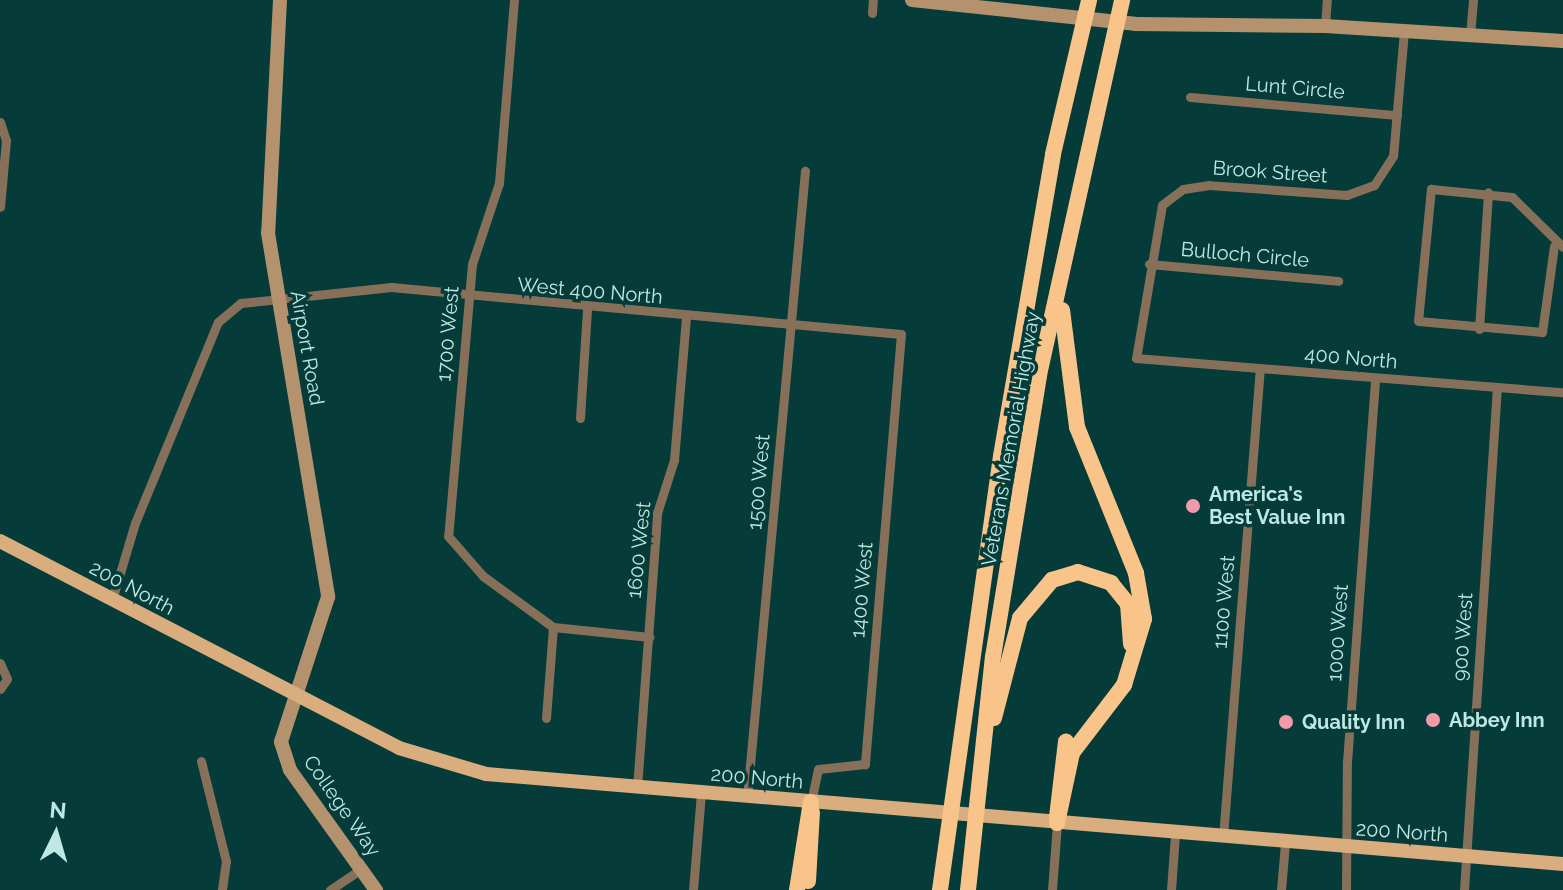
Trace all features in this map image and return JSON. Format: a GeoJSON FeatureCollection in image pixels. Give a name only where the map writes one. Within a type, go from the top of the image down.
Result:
{"type":"FeatureCollection","features":[{"type":"Feature","properties":{"kind":"highway","name":"Veterans Memorial Highway"},"geometry":{"type":"LineString","coordinates":[[940,884],[1035,255],[1089,0]]}},
{"type":"Feature","properties":{"kind":"highway","name":"Veterans Memorial Highway"},"geometry":{"type":"LineString","coordinates":[[968,890],[981,765],[1039,375],[1078,214],[1122,0]]}},
{"type":"Feature","properties":{"kind":"highway"},"geometry":{"type":"LineString","coordinates":[[1057,823],[1072,753],[1124,685],[1144,619],[1136,573],[1077,427],[1064,366],[1064,282],[1078,214]]}},
{"type":"Feature","properties":{"kind":"highway"},"geometry":{"type":"LineString","coordinates":[[981,765],[1028,602],[1063,575],[1091,573],[1111,583],[1128,604],[1132,643],[1124,668],[1062,752],[1057,823]]}},
{"type":"Feature","properties":{"kind":"highway"},"geometry":{"type":"LineString","coordinates":[[797,890],[811,802]]}},
{"type":"Feature","properties":{"kind":"highway"},"geometry":{"type":"LineString","coordinates":[[808,890],[811,802]]}},
{"type":"Feature","properties":{"kind":"main road","name":"200 North"},"geometry":{"type":"LineString","coordinates":[[0,541],[296,696],[459,768],[637,788],[1563,864]]}},
{"type":"Feature","properties":{"kind":"street","name":"Airport Road"},"geometry":{"type":"LineString","coordinates":[[280,0],[267,170],[277,299],[328,597],[317,649],[296,696]]}},
{"type":"Feature","properties":{"kind":"street","name":"1700 West"},"geometry":{"type":"LineString","coordinates":[[514,0],[499,183],[476,247],[469,299],[448,536],[483,576],[553,627]]}},
{"type":"Feature","properties":{"kind":"street"},"geometry":{"type":"LineString","coordinates":[[872,13],[873,0]]}},
{"type":"Feature","properties":{"kind":"street"},"geometry":{"type":"LineString","coordinates":[[912,0],[1135,24],[1325,26],[1563,41]]}},
{"type":"Feature","properties":{"kind":"street"},"geometry":{"type":"LineString","coordinates":[[1325,26],[1327,0]]}},
{"type":"Feature","properties":{"kind":"street"},"geometry":{"type":"LineString","coordinates":[[1470,35],[1473,0]]}},
{"type":"Feature","properties":{"kind":"street","name":"Brook Street"},"geometry":{"type":"LineString","coordinates":[[1136,358],[1149,264],[1162,205],[1183,189],[1347,195],[1369,188],[1391,163],[1404,31]]}},
{"type":"Feature","properties":{"kind":"street","name":"Lunt Circle"},"geometry":{"type":"LineString","coordinates":[[1190,97],[1397,115]]}},
{"type":"Feature","properties":{"kind":"street"},"geometry":{"type":"LineString","coordinates":[[0,122],[0,207]]}},
{"type":"Feature","properties":{"kind":"street","name":"1500 West"},"geometry":{"type":"LineString","coordinates":[[747,797],[805,171]]}},
{"type":"Feature","properties":{"kind":"street"},"geometry":{"type":"LineString","coordinates":[[1438,187],[1488,192],[1526,206],[1558,246],[1547,327],[1530,334],[1425,324],[1417,313],[1427,194],[1438,187]]}},
{"type":"Feature","properties":{"kind":"street"},"geometry":{"type":"LineString","coordinates":[[1479,329],[1488,192]]}},
{"type":"Feature","properties":{"kind":"street","name":"Bulloch Circle"},"geometry":{"type":"LineString","coordinates":[[1149,264],[1338,281]]}},
{"type":"Feature","properties":{"kind":"street","name":"West 400 North"},"geometry":{"type":"LineString","coordinates":[[112,600],[135,523],[228,309],[277,299],[380,286],[469,299],[901,334]]}},
{"type":"Feature","properties":{"kind":"street"},"geometry":{"type":"LineString","coordinates":[[580,418],[587,309]]}},
{"type":"Feature","properties":{"kind":"street","name":"1600 West"},"geometry":{"type":"LineString","coordinates":[[637,788],[657,513],[674,460],[686,317]]}},
{"type":"Feature","properties":{"kind":"street","name":"1400 West"},"geometry":{"type":"LineString","coordinates":[[811,802],[818,769],[865,764],[901,334]]}},
{"type":"Feature","properties":{"kind":"street","name":"400 North"},"geometry":{"type":"LineString","coordinates":[[1136,358],[1563,392]]}},
{"type":"Feature","properties":{"kind":"street","name":"1100 West"},"geometry":{"type":"LineString","coordinates":[[1223,837],[1260,369]]}},
{"type":"Feature","properties":{"kind":"street","name":"1000 West"},"geometry":{"type":"LineString","coordinates":[[1346,890],[1347,762],[1375,378]]}},
{"type":"Feature","properties":{"kind":"street","name":"900 West"},"geometry":{"type":"LineString","coordinates":[[1464,890],[1497,387]]}},
{"type":"Feature","properties":{"kind":"street"},"geometry":{"type":"LineString","coordinates":[[546,718],[553,627],[649,637]]}},
{"type":"Feature","properties":{"kind":"street"},"geometry":{"type":"LineString","coordinates":[[0,689],[3,667]]}},
{"type":"Feature","properties":{"kind":"street","name":"College Way"},"geometry":{"type":"LineString","coordinates":[[296,696],[282,730],[284,756],[376,890]]}},
{"type":"Feature","properties":{"kind":"street"},"geometry":{"type":"LineString","coordinates":[[201,761],[226,861],[222,890]]}},
{"type":"Feature","properties":{"kind":"street"},"geometry":{"type":"LineString","coordinates":[[693,890],[701,793]]}},
{"type":"Feature","properties":{"kind":"street"},"geometry":{"type":"LineString","coordinates":[[1052,890],[1057,823]]}},
{"type":"Feature","properties":{"kind":"street"},"geometry":{"type":"LineString","coordinates":[[1171,890],[1175,834]]}},
{"type":"Feature","properties":{"kind":"street"},"geometry":{"type":"LineString","coordinates":[[1281,890],[1285,843]]}},
{"type":"Feature","properties":{"kind":"street"},"geometry":{"type":"LineString","coordinates":[[330,890],[361,869]]}},
{"type":"Feature","properties":{"kind":"place","name":"America's Best Value Inn"},"geometry":{"type":"Point","coordinates":[1193,506]}},
{"type":"Feature","properties":{"kind":"place","name":"Abbey Inn"},"geometry":{"type":"Point","coordinates":[1433,720]}},
{"type":"Feature","properties":{"kind":"place","name":"Quality Inn"},"geometry":{"type":"Point","coordinates":[1286,722]}}]}
